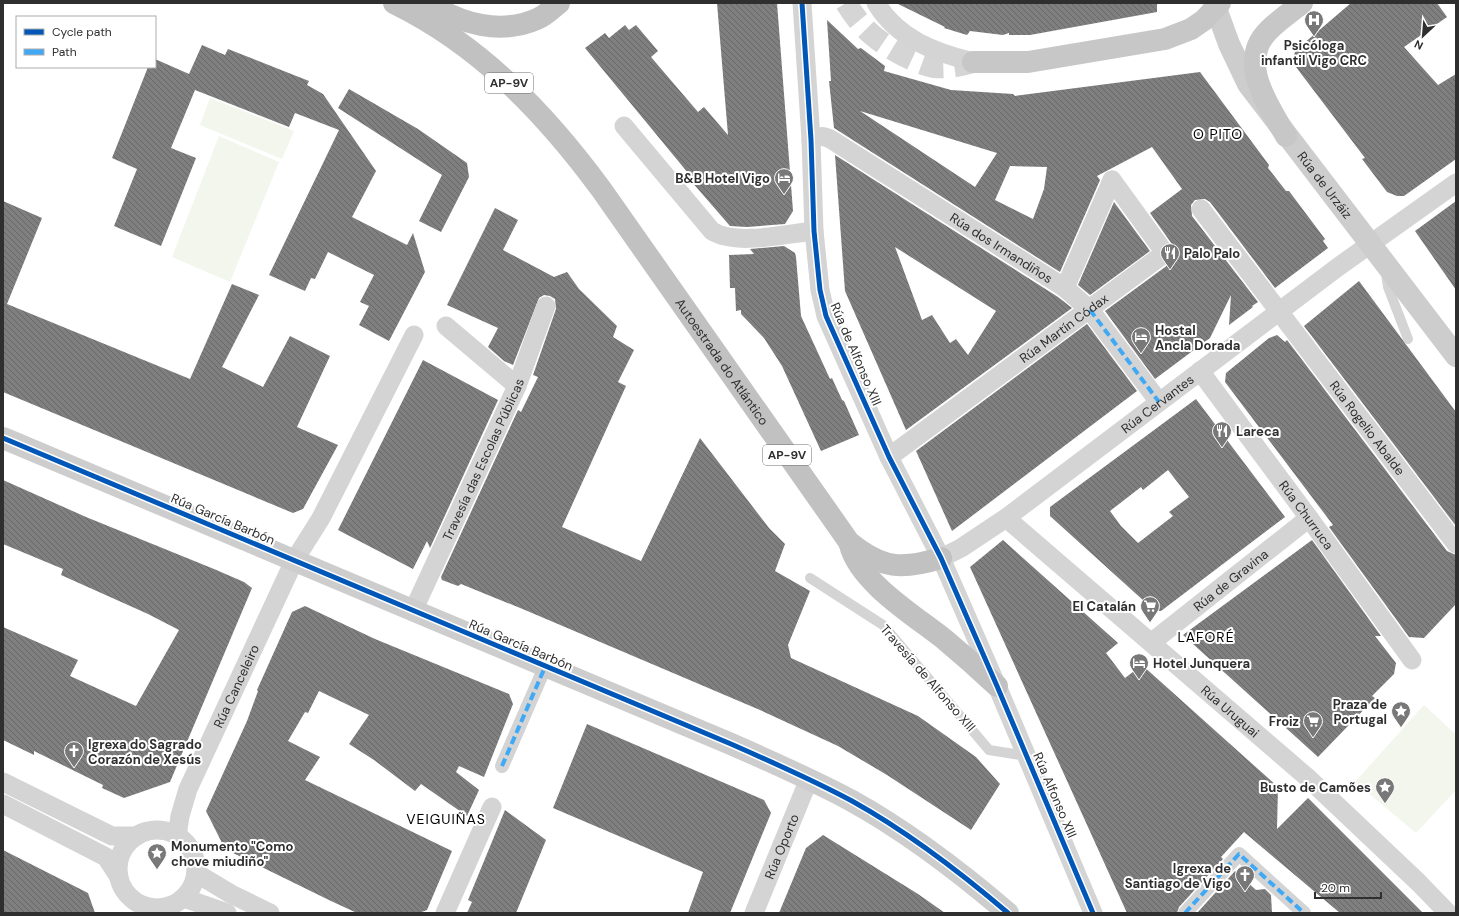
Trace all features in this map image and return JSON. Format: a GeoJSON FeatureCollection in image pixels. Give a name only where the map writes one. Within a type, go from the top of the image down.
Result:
{"type":"FeatureCollection","features":[{"type":"Feature","properties":{"kind":"highway","name":"Autoestrada do Atlántico"},"geometry":{"type":"LineString","coordinates":[[394,3],[453,36],[492,67],[539,112],[601,189],[846,538]]}},
{"type":"Feature","properties":{"kind":"highway"},"geometry":{"type":"LineString","coordinates":[[429,3],[462,21],[490,27],[516,25],[538,19],[559,3]]}},
{"type":"Feature","properties":{"kind":"highway"},"geometry":{"type":"LineString","coordinates":[[846,538],[862,552],[876,560],[896,566],[920,565],[941,558]]}},
{"type":"Feature","properties":{"kind":"highway"},"geometry":{"type":"LineString","coordinates":[[846,538],[853,556],[860,568],[884,591],[964,656],[997,686]]}},
{"type":"Feature","properties":{"kind":"main road"},"geometry":{"type":"LineString","coordinates":[[1286,136],[1256,77],[1255,59],[1257,50],[1268,30],[1302,3]]}},
{"type":"Feature","properties":{"kind":"main road"},"geometry":{"type":"LineString","coordinates":[[973,62],[1028,62],[1166,39],[1191,29],[1204,20],[1217,4]]}},
{"type":"Feature","properties":{"kind":"main road","name":"Rúa de Urzáiz"},"geometry":{"type":"LineString","coordinates":[[1217,4],[1236,63],[1248,84],[1286,136],[1385,261],[1456,356]]}},
{"type":"Feature","properties":{"kind":"main road","name":"Rúa García Barbón"},"geometry":{"type":"LineString","coordinates":[[3,438],[731,744],[809,779],[854,802],[946,863],[997,909]]}},
{"type":"Feature","properties":{"kind":"street","name":"Rúa de Alfonso XIII"},"geometry":{"type":"LineString","coordinates":[[802,3],[811,140],[814,231],[820,290],[826,316],[889,457],[941,558],[997,686]]}},
{"type":"Feature","properties":{"kind":"street"},"geometry":{"type":"LineString","coordinates":[[876,3],[885,17],[911,39],[941,54],[973,62]]}},
{"type":"Feature","properties":{"kind":"street"},"geometry":{"type":"LineString","coordinates":[[624,126],[712,231],[721,237],[744,238],[814,231]]}},
{"type":"Feature","properties":{"kind":"street","name":"Rúa dos Irmandiños"},"geometry":{"type":"LineString","coordinates":[[811,140],[819,136],[832,140],[1065,288],[1090,310],[1159,402]]}},
{"type":"Feature","properties":{"kind":"street","name":"Rúa Martín Códax"},"geometry":{"type":"LineString","coordinates":[[889,457],[1090,310],[1165,253],[1112,180],[1065,288]]}},
{"type":"Feature","properties":{"kind":"street","name":"Rúa Cervantes"},"geometry":{"type":"LineString","coordinates":[[941,558],[961,548],[1006,518],[1371,243],[1456,183]]}},
{"type":"Feature","properties":{"kind":"street","name":"Rúa Rogelio Abalde"},"geometry":{"type":"LineString","coordinates":[[1202,209],[1279,313],[1456,544]]}},
{"type":"Feature","properties":{"kind":"street","name":"Travesía das Escolas Públicas"},"geometry":{"type":"LineString","coordinates":[[413,611],[517,386],[546,306]]}},
{"type":"Feature","properties":{"kind":"street"},"geometry":{"type":"LineString","coordinates":[[446,326],[517,386]]}},
{"type":"Feature","properties":{"kind":"street"},"geometry":{"type":"LineString","coordinates":[[294,561],[321,518],[414,335]]}},
{"type":"Feature","properties":{"kind":"street","name":"Rúa Churruca"},"geometry":{"type":"LineString","coordinates":[[1200,371],[1412,660]]}},
{"type":"Feature","properties":{"kind":"street","name":"Rúa Uruguai"},"geometry":{"type":"LineString","coordinates":[[1006,518],[1152,642],[1308,778],[1419,883],[1448,913]]}},
{"type":"Feature","properties":{"kind":"street","name":"Rúa de Gravina"},"geometry":{"type":"LineString","coordinates":[[1152,642],[1309,518]]}},
{"type":"Feature","properties":{"kind":"street","name":"Rúa Canceleiro"},"geometry":{"type":"LineString","coordinates":[[177,836],[180,816],[188,789],[294,561]]}},
{"type":"Feature","properties":{"kind":"street"},"geometry":{"type":"LineString","coordinates":[[502,766],[545,667]]}},
{"type":"Feature","properties":{"kind":"street","name":"Rúa Alfonso XIII"},"geometry":{"type":"LineString","coordinates":[[997,686],[1093,913]]}},
{"type":"Feature","properties":{"kind":"street","name":"Rúa Oporto"},"geometry":{"type":"LineString","coordinates":[[754,913],[809,779]]}},
{"type":"Feature","properties":{"kind":"street"},"geometry":{"type":"LineString","coordinates":[[3,782],[112,836],[137,836]]}},
{"type":"Feature","properties":{"kind":"street"},"geometry":{"type":"LineString","coordinates":[[3,804],[106,858],[119,877],[124,889],[142,909],[165,907],[184,898],[192,887],[196,873],[196,862],[186,842],[164,830],[150,830],[137,836],[125,847],[119,861],[119,877]]}},
{"type":"Feature","properties":{"kind":"street"},"geometry":{"type":"LineString","coordinates":[[445,913],[492,807]]}},
{"type":"Feature","properties":{"kind":"street"},"geometry":{"type":"LineString","coordinates":[[1185,913],[1239,854],[1304,913]]}},
{"type":"Feature","properties":{"kind":"street"},"geometry":{"type":"LineString","coordinates":[[196,873],[231,894],[270,913]]}},
{"type":"Feature","properties":{"kind":"street"},"geometry":{"type":"LineString","coordinates":[[184,898],[227,913]]}},
{"type":"Feature","properties":{"kind":"street"},"geometry":{"type":"LineString","coordinates":[[1448,913],[1456,903]]}},
{"type":"Feature","properties":{"kind":"lane"},"geometry":{"type":"LineString","coordinates":[[1385,261],[1388,287],[1408,339]]}},
{"type":"Feature","properties":{"kind":"lane","name":"Travesía de Alfonso XIII"},"geometry":{"type":"LineString","coordinates":[[810,578],[883,625],[990,750],[1027,756]]}},
{"type":"Feature","properties":{"kind":"shaded area"},"geometry":{"type":"Polygon","coordinates":[[[210,98],[294,131],[282,159],[200,125],[210,98]]]}},
{"type":"Feature","properties":{"kind":"shaded area"},"geometry":{"type":"Polygon","coordinates":[[[219,136],[279,162],[230,282],[172,257],[219,136]]]}},
{"type":"Feature","properties":{"kind":"shaded area"},"geometry":{"type":"Polygon","coordinates":[[[1424,705],[1456,735],[1456,790],[1416,833],[1355,782],[1424,705]]]}},
{"type":"Feature","properties":{"kind":"building"},"geometry":{"type":"Polygon","coordinates":[[[717,3],[777,3],[793,211],[785,224],[747,227],[730,226],[691,181],[693,179],[585,48],[605,33],[609,38],[625,25],[629,30],[636,25],[658,51],[651,57],[698,112],[704,107],[728,135],[717,3]]]}},
{"type":"Feature","properties":{"kind":"building"},"geometry":{"type":"Polygon","coordinates":[[[896,3],[1157,3],[1157,12],[1030,35],[1009,35],[1009,33],[1003,35],[970,31],[967,35],[944,28],[945,27],[896,3]]]}},
{"type":"Feature","properties":{"kind":"building"},"geometry":{"type":"Polygon","coordinates":[[[1351,3],[1437,3],[1447,17],[1404,47],[1438,85],[1456,74],[1456,159],[1404,196],[1397,196],[1387,192],[1362,159],[1365,158],[1296,67],[1293,57],[1296,50],[1351,3]]]}},
{"type":"Feature","properties":{"kind":"building"},"geometry":{"type":"Polygon","coordinates":[[[827,20],[858,49],[861,48],[885,66],[884,71],[951,90],[1013,94],[1015,96],[1200,72],[1269,165],[1268,168],[1286,191],[1289,191],[1325,239],[1323,241],[1328,248],[1275,288],[1210,202],[1205,199],[1195,200],[1191,205],[1192,216],[1258,302],[1229,325],[1231,295],[1210,338],[1155,379],[1105,311],[1172,262],[1175,257],[1174,247],[1150,213],[1182,189],[1152,147],[1097,176],[1100,180],[1060,272],[834,128],[829,81],[831,81],[827,20]],[[860,111],[975,187],[997,153],[860,111]],[[1010,166],[995,200],[1033,219],[1044,189],[1047,167],[1010,166]]]}},
{"type":"Feature","properties":{"kind":"building"},"geometry":{"type":"Polygon","coordinates":[[[202,45],[225,55],[228,49],[309,81],[307,85],[323,94],[376,171],[352,217],[407,245],[413,233],[425,272],[389,341],[359,325],[369,306],[360,302],[374,275],[328,252],[315,279],[311,278],[305,291],[269,275],[339,130],[295,113],[289,127],[195,90],[171,148],[196,158],[161,246],[114,226],[137,169],[112,158],[148,68],[156,68],[156,59],[189,74],[202,45]]]}},
{"type":"Feature","properties":{"kind":"building"},"geometry":{"type":"Polygon","coordinates":[[[349,89],[418,129],[467,163],[469,177],[441,232],[419,221],[442,175],[338,108],[349,89]]]}},
{"type":"Feature","properties":{"kind":"building"},"geometry":{"type":"Polygon","coordinates":[[[835,155],[1058,297],[1072,308],[906,430],[845,291],[835,155]],[[895,247],[922,320],[932,315],[950,343],[956,339],[968,355],[996,311],[895,247]]]}},
{"type":"Feature","properties":{"kind":"building"},"geometry":{"type":"Polygon","coordinates":[[[3,201],[42,218],[7,304],[190,379],[232,284],[259,295],[222,367],[263,387],[290,336],[330,356],[297,427],[338,445],[303,509],[293,513],[3,392],[3,201]]]}},
{"type":"Feature","properties":{"kind":"building"},"geometry":{"type":"Polygon","coordinates":[[[1456,201],[1456,290],[1415,231],[1456,201]]]}},
{"type":"Feature","properties":{"kind":"building"},"geometry":{"type":"Polygon","coordinates":[[[1114,202],[1150,251],[1090,295],[1078,285],[1114,202]]]}},
{"type":"Feature","properties":{"kind":"building"},"geometry":{"type":"Polygon","coordinates":[[[495,208],[518,220],[503,250],[554,277],[567,272],[579,289],[617,326],[613,337],[634,350],[618,382],[626,386],[562,527],[641,561],[700,438],[769,528],[785,544],[775,571],[810,591],[788,645],[791,658],[918,716],[976,757],[1000,784],[971,830],[887,775],[838,746],[760,710],[525,610],[461,584],[458,586],[442,580],[441,577],[518,410],[521,412],[538,377],[533,375],[556,309],[555,299],[544,295],[539,298],[513,365],[504,361],[488,347],[498,328],[447,305],[495,208]]]}},
{"type":"Feature","properties":{"kind":"building"},"geometry":{"type":"Polygon","coordinates":[[[784,246],[795,253],[796,257],[801,316],[830,379],[832,378],[842,400],[844,401],[859,435],[821,451],[782,366],[764,338],[741,314],[741,310],[736,311],[735,288],[730,288],[729,255],[754,254],[750,249],[784,246]]]}},
{"type":"Feature","properties":{"kind":"building"},"geometry":{"type":"Polygon","coordinates":[[[1359,281],[1456,412],[1456,526],[1304,326],[1359,281]]]}},
{"type":"Feature","properties":{"kind":"building"},"geometry":{"type":"Polygon","coordinates":[[[1087,324],[1137,391],[952,531],[916,451],[1087,324]]]}},
{"type":"Feature","properties":{"kind":"building"},"geometry":{"type":"Polygon","coordinates":[[[1277,335],[1285,342],[1287,340],[1447,551],[1456,555],[1456,604],[1424,638],[1409,637],[1329,527],[1333,525],[1225,382],[1226,373],[1269,338],[1277,335]]]}},
{"type":"Feature","properties":{"kind":"building"},"geometry":{"type":"Polygon","coordinates":[[[423,360],[498,400],[430,548],[427,541],[413,569],[338,530],[423,360]]]}},
{"type":"Feature","properties":{"kind":"building"},"geometry":{"type":"Polygon","coordinates":[[[1196,399],[1285,517],[1161,611],[1155,611],[1050,516],[1050,507],[1196,399]],[[1168,470],[1143,490],[1141,487],[1110,511],[1121,526],[1138,543],[1173,516],[1169,512],[1189,497],[1168,470]]]}},
{"type":"Feature","properties":{"kind":"building"},"geometry":{"type":"Polygon","coordinates":[[[3,480],[86,517],[244,582],[252,588],[170,782],[124,798],[102,788],[103,785],[34,751],[34,755],[3,740],[3,627],[78,660],[70,676],[136,706],[179,630],[148,614],[61,575],[63,569],[3,544],[3,480]]]}},
{"type":"Feature","properties":{"kind":"building"},"geometry":{"type":"Polygon","coordinates":[[[1003,540],[1118,643],[1106,653],[1125,678],[1142,665],[1278,787],[1277,829],[1308,798],[1423,913],[1340,913],[1244,832],[1221,857],[1223,859],[1179,907],[1177,913],[1127,913],[970,567],[1003,540]]]}},
{"type":"Feature","properties":{"kind":"building"},"geometry":{"type":"Polygon","coordinates":[[[1312,540],[1381,636],[1375,636],[1396,663],[1394,674],[1372,696],[1375,698],[1318,757],[1183,635],[1312,540]]]}},
{"type":"Feature","properties":{"kind":"building"},"geometry":{"type":"Polygon","coordinates":[[[305,606],[375,639],[509,694],[513,704],[484,777],[459,766],[456,772],[479,790],[467,816],[421,784],[415,791],[374,760],[349,744],[369,715],[319,691],[308,713],[305,712],[288,741],[320,757],[305,780],[452,851],[427,910],[419,913],[357,913],[225,849],[206,811],[247,721],[258,691],[257,690],[292,612],[305,606]]]}},
{"type":"Feature","properties":{"kind":"building"},"geometry":{"type":"Polygon","coordinates":[[[587,724],[764,800],[771,813],[730,913],[688,913],[703,872],[553,808],[587,724]]]}},
{"type":"Feature","properties":{"kind":"building"},"geometry":{"type":"Polygon","coordinates":[[[505,810],[546,840],[516,913],[467,913],[472,902],[468,900],[505,810]]]}},
{"type":"Feature","properties":{"kind":"building"},"geometry":{"type":"Polygon","coordinates":[[[823,835],[918,894],[945,913],[779,913],[806,848],[823,835]]]}},
{"type":"Feature","properties":{"kind":"building"},"geometry":{"type":"Polygon","coordinates":[[[3,850],[88,893],[95,913],[3,913],[3,850]]]}},
{"type":"Feature","properties":{"kind":"building","name":"Igrexa de Santiago de Vigo"},"geometry":{"type":"Polygon","coordinates":[[[1235,871],[1256,890],[1265,889],[1271,895],[1272,913],[1197,913],[1235,871]]]}},
{"type":"Feature","properties":{"kind":"tunnel"},"geometry":{"type":"LineString","coordinates":[[846,3],[867,31],[881,42],[912,60],[934,67],[963,65],[973,62]]}},
{"type":"Feature","properties":{"kind":"marked path"},"geometry":{"type":"LineString","coordinates":[[1090,310],[1159,402]]}},
{"type":"Feature","properties":{"kind":"marked path"},"geometry":{"type":"LineString","coordinates":[[502,766],[545,667]]}},
{"type":"Feature","properties":{"kind":"marked path"},"geometry":{"type":"LineString","coordinates":[[1185,913],[1239,854],[1304,913]]}},
{"type":"Feature","properties":{"kind":"cycle path"},"geometry":{"type":"LineString","coordinates":[[802,3],[811,140],[814,231],[820,290],[826,316],[889,457],[941,558],[1093,913]]}},
{"type":"Feature","properties":{"kind":"cycle path"},"geometry":{"type":"LineString","coordinates":[[3,438],[731,744],[807,778],[873,813],[913,839],[1008,913]]}},
{"type":"Feature","properties":{"kind":"place","name":"Psicóloga infantil Vigo CRC"},"geometry":{"type":"Point","coordinates":[1314,37]}},
{"type":"Feature","properties":{"kind":"place","name":"B&B Hotel Vigo"},"geometry":{"type":"Point","coordinates":[784,195]}},
{"type":"Feature","properties":{"kind":"place","name":"Palo Palo"},"geometry":{"type":"Point","coordinates":[1170,270]}},
{"type":"Feature","properties":{"kind":"place","name":"Hostal Ancla Dorada"},"geometry":{"type":"Point","coordinates":[1141,354]}},
{"type":"Feature","properties":{"kind":"place","name":"Lareca"},"geometry":{"type":"Point","coordinates":[1222,448]}},
{"type":"Feature","properties":{"kind":"place","name":"El Catalán"},"geometry":{"type":"Point","coordinates":[1150,623]}},
{"type":"Feature","properties":{"kind":"place","name":"Hotel Junquera"},"geometry":{"type":"Point","coordinates":[1139,680]}},
{"type":"Feature","properties":{"kind":"place","name":"Praza de Portugal"},"geometry":{"type":"Point","coordinates":[1401,728]}},
{"type":"Feature","properties":{"kind":"place","name":"Froiz"},"geometry":{"type":"Point","coordinates":[1313,738]}},
{"type":"Feature","properties":{"kind":"place","name":"Igrexa do Sagrado Corazón de Xesús"},"geometry":{"type":"Point","coordinates":[74,768]}},
{"type":"Feature","properties":{"kind":"place","name":"Busto de Camões"},"geometry":{"type":"Point","coordinates":[1385,804]}},
{"type":"Feature","properties":{"kind":"place","name":"Monumento \"Como chove miudiño\""},"geometry":{"type":"Point","coordinates":[157,870]}},
{"type":"Feature","properties":{"kind":"place","name":"Igrexa de Santiago de Vigo"},"geometry":{"type":"Point","coordinates":[1245,892]}},
{"type":"Feature","properties":{"kind":"district","name":"O PITO"},"geometry":{"type":"Point","coordinates":[1218,134]}},
{"type":"Feature","properties":{"kind":"district","name":"LAFORÉ"},"geometry":{"type":"Point","coordinates":[1206,637]}},
{"type":"Feature","properties":{"kind":"district","name":"VEIGUIÑAS"},"geometry":{"type":"Point","coordinates":[446,819]}}]}
